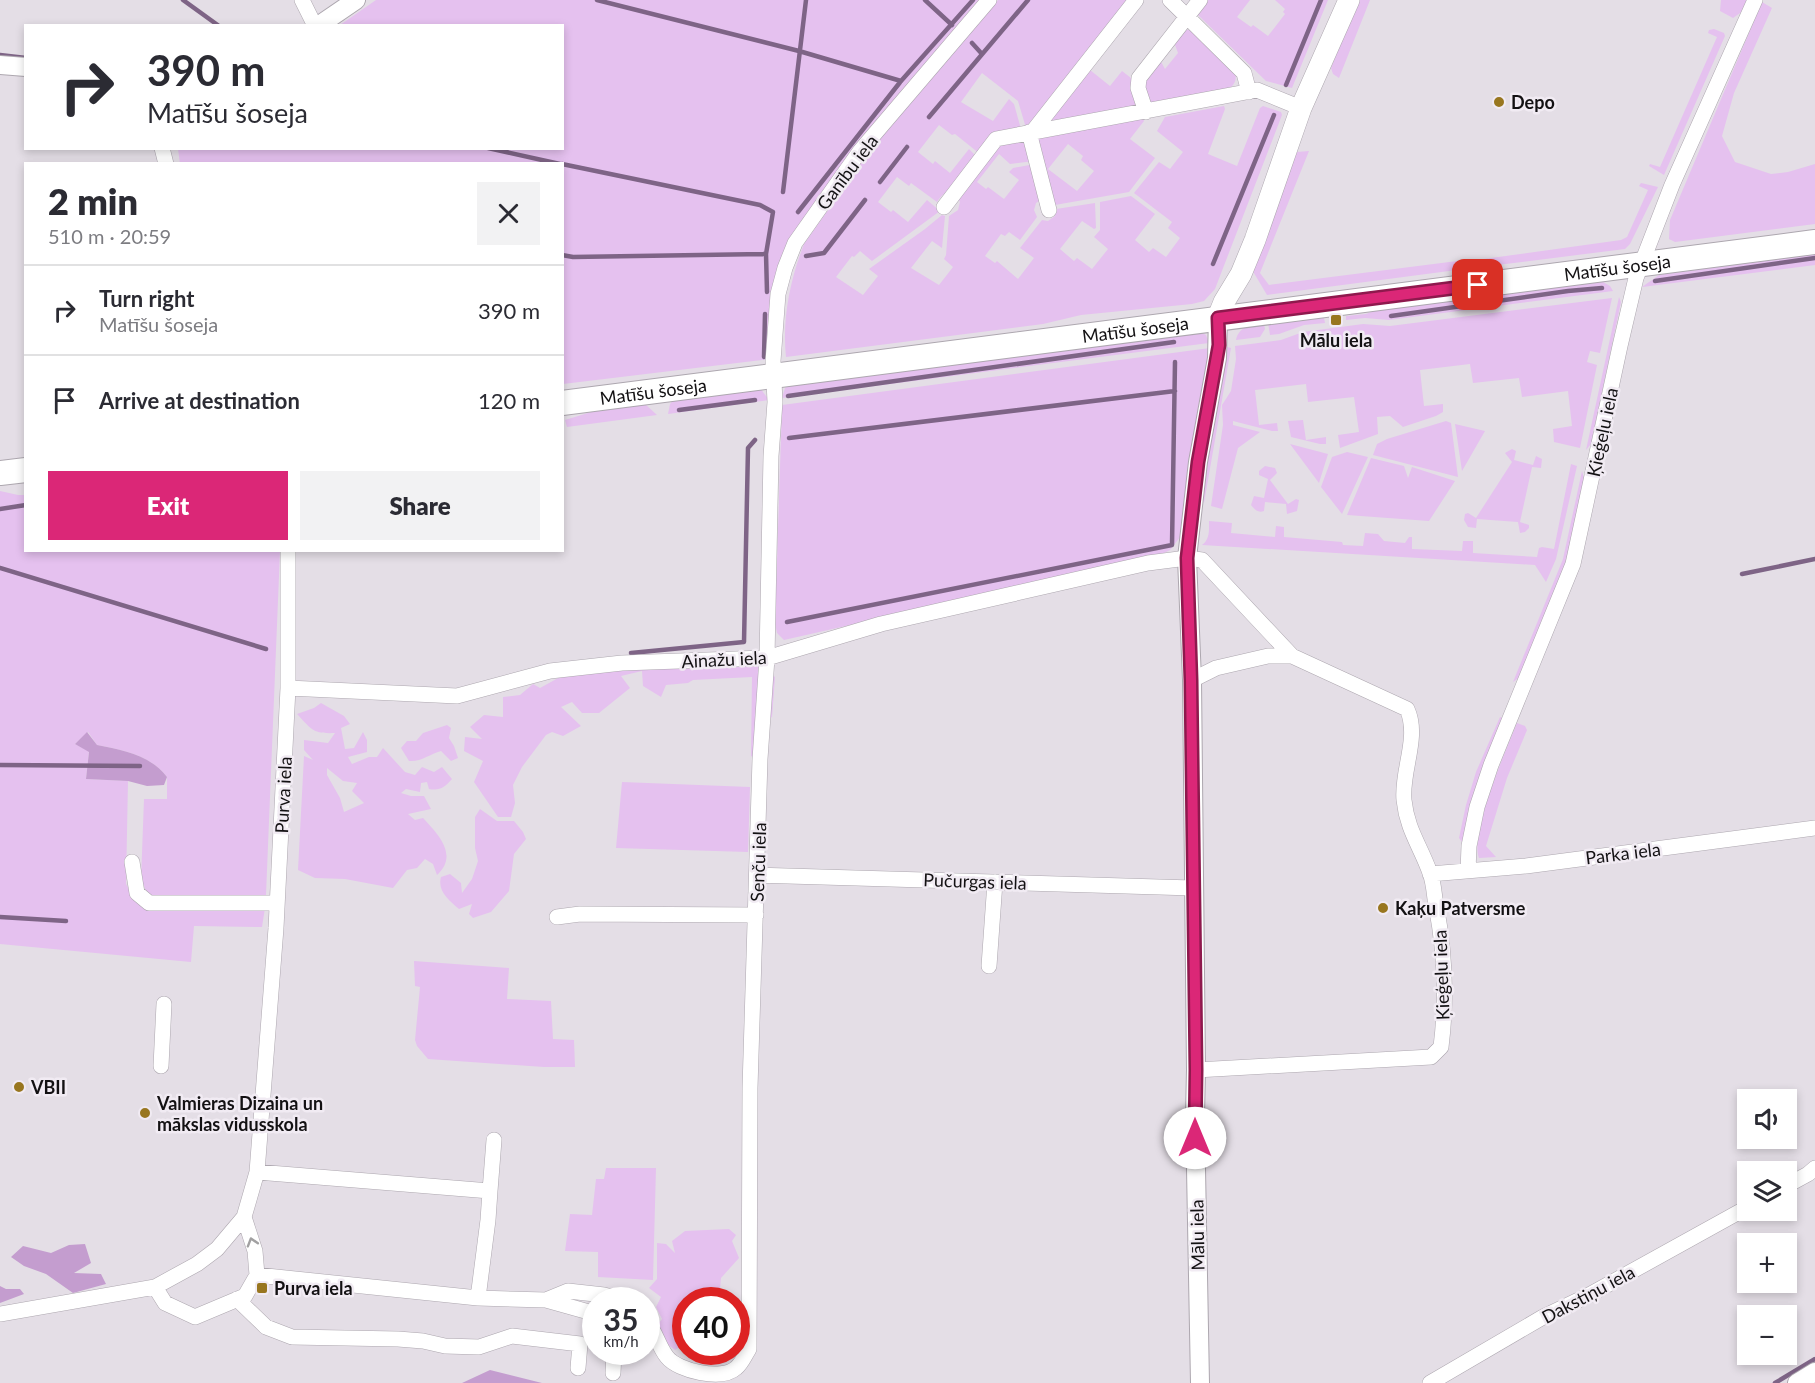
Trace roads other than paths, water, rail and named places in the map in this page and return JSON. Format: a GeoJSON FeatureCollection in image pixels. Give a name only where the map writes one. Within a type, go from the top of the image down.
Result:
{"type":"FeatureCollection","features":[{"type":"Feature","properties":{"kind":"main road","name":"Mālu iela"},"geometry":{"type":"LineString","coordinates":[[1218,318],[1256,240],[1301,108],[1349,0]]}},
{"type":"Feature","properties":{"kind":"main road","name":"Matīšu šoseja"},"geometry":{"type":"LineString","coordinates":[[564,404],[1815,242]]}},
{"type":"Feature","properties":{"kind":"main road"},"geometry":{"type":"LineString","coordinates":[[0,473],[24,470]]}},
{"type":"Feature","properties":{"kind":"street"},"geometry":{"type":"LineString","coordinates":[[302,0],[315,24]]}},
{"type":"Feature","properties":{"kind":"street"},"geometry":{"type":"LineString","coordinates":[[319,24],[356,0]]}},
{"type":"Feature","properties":{"kind":"street","name":"Ganību iela"},"geometry":{"type":"LineString","coordinates":[[775,375],[773,361],[778,294],[795,243],[860,152],[989,0]]}},
{"type":"Feature","properties":{"kind":"street"},"geometry":{"type":"LineString","coordinates":[[1032,131],[1136,0]]}},
{"type":"Feature","properties":{"kind":"street"},"geometry":{"type":"LineString","coordinates":[[1170,0],[1244,73],[1249,92]]}},
{"type":"Feature","properties":{"kind":"street"},"geometry":{"type":"LineString","coordinates":[[1146,112],[1138,88],[1139,78],[1200,0]]}},
{"type":"Feature","properties":{"kind":"street","name":"Ķieģeļu iela"},"geometry":{"type":"LineString","coordinates":[[1468,871],[1469,846],[1491,765],[1573,564],[1632,292],[1641,264],[1672,185],[1755,0]]}},
{"type":"Feature","properties":{"kind":"street"},"geometry":{"type":"LineString","coordinates":[[0,65],[24,67]]}},
{"type":"Feature","properties":{"kind":"street"},"geometry":{"type":"LineString","coordinates":[[944,207],[996,139],[1257,90],[1301,108]]}},
{"type":"Feature","properties":{"kind":"street"},"geometry":{"type":"LineString","coordinates":[[1032,131],[1049,210]]}},
{"type":"Feature","properties":{"kind":"street","name":"Mālu iela"},"geometry":{"type":"LineString","coordinates":[[1200,1383],[1191,680],[1187,558],[1198,462],[1218,352],[1218,318]]}},
{"type":"Feature","properties":{"kind":"street","name":"Senču iela"},"geometry":{"type":"LineString","coordinates":[[660,1345],[668,1358],[680,1366],[693,1371],[725,1374],[735,1369],[749,1349],[750,1088],[760,759],[767,658],[771,456],[776,402],[775,375]]}},
{"type":"Feature","properties":{"kind":"street","name":"Purva iela"},"geometry":{"type":"LineString","coordinates":[[0,1314],[155,1287],[217,1249],[244,1218],[257,1172],[277,903],[288,688],[288,552]]}},
{"type":"Feature","properties":{"kind":"street"},"geometry":{"type":"LineString","coordinates":[[1187,558],[1202,560],[1292,656]]}},
{"type":"Feature","properties":{"kind":"street","name":"Ainažu iela"},"geometry":{"type":"LineString","coordinates":[[288,688],[457,696],[550,671],[622,663],[767,658],[881,624],[1148,563],[1187,558]]}},
{"type":"Feature","properties":{"kind":"street"},"geometry":{"type":"LineString","coordinates":[[1191,680],[1216,669],[1268,656],[1292,656]]}},
{"type":"Feature","properties":{"kind":"street","name":"Ķieģeļu iela"},"geometry":{"type":"LineString","coordinates":[[1196,1070],[1431,1057],[1442,1047],[1445,987],[1443,941],[1430,874],[1412,835],[1404,799],[1411,718],[1407,709],[1292,656]]}},
{"type":"Feature","properties":{"kind":"street","name":"Parka iela"},"geometry":{"type":"LineString","coordinates":[[1430,874],[1526,866],[1815,828]]}},
{"type":"Feature","properties":{"kind":"street"},"geometry":{"type":"LineString","coordinates":[[132,862],[137,893],[149,903],[277,903]]}},
{"type":"Feature","properties":{"kind":"street","name":"Pučurgas iela"},"geometry":{"type":"LineString","coordinates":[[758,875],[1193,888]]}},
{"type":"Feature","properties":{"kind":"street"},"geometry":{"type":"LineString","coordinates":[[989,966],[995,882]]}},
{"type":"Feature","properties":{"kind":"street"},"geometry":{"type":"LineString","coordinates":[[557,918],[580,914],[756,915]]}},
{"type":"Feature","properties":{"kind":"street"},"geometry":{"type":"LineString","coordinates":[[161,1066],[164,1004]]}},
{"type":"Feature","properties":{"kind":"street"},"geometry":{"type":"LineString","coordinates":[[478,1298],[489,1220],[494,1140]]}},
{"type":"Feature","properties":{"kind":"street"},"geometry":{"type":"LineString","coordinates":[[1797,1180],[1815,1167]]}},
{"type":"Feature","properties":{"kind":"street"},"geometry":{"type":"LineString","coordinates":[[257,1172],[490,1191]]}},
{"type":"Feature","properties":{"kind":"street","name":"Dakstiņu iela"},"geometry":{"type":"LineString","coordinates":[[1430,1383],[1543,1317],[1589,1295],[1737,1213]]}},
{"type":"Feature","properties":{"kind":"street"},"geometry":{"type":"LineString","coordinates":[[155,1287],[165,1303],[195,1317],[245,1296],[257,1275],[255,1251],[244,1218]]}},
{"type":"Feature","properties":{"kind":"street"},"geometry":{"type":"LineString","coordinates":[[257,1275],[478,1298],[546,1300],[582,1310]]}},
{"type":"Feature","properties":{"kind":"street"},"geometry":{"type":"LineString","coordinates":[[546,1300],[568,1291],[582,1293]]}},
{"type":"Feature","properties":{"kind":"street"},"geometry":{"type":"LineString","coordinates":[[237,1299],[266,1327],[292,1337],[398,1338],[445,1346],[479,1347],[512,1336],[580,1344],[578,1368]]}},
{"type":"Feature","properties":{"kind":"street"},"geometry":{"type":"LineString","coordinates":[[613,1365],[613,1373]]}},
{"type":"Feature","properties":{"kind":"street"},"geometry":{"type":"LineString","coordinates":[[1797,1383],[1815,1372]]}},
{"type":"Feature","properties":{"kind":"waterway"},"geometry":{"type":"LineString","coordinates":[[183,0],[216,24]]}},
{"type":"Feature","properties":{"kind":"waterway"},"geometry":{"type":"LineString","coordinates":[[597,0],[799,51],[901,81]]}},
{"type":"Feature","properties":{"kind":"waterway"},"geometry":{"type":"LineString","coordinates":[[783,192],[806,0]]}},
{"type":"Feature","properties":{"kind":"waterway"},"geometry":{"type":"LineString","coordinates":[[925,0],[952,25]]}},
{"type":"Feature","properties":{"kind":"waterway"},"geometry":{"type":"LineString","coordinates":[[798,212],[901,81],[973,0]]}},
{"type":"Feature","properties":{"kind":"waterway"},"geometry":{"type":"LineString","coordinates":[[929,117],[1028,0]]}},
{"type":"Feature","properties":{"kind":"waterway"},"geometry":{"type":"LineString","coordinates":[[1286,85],[1321,0]]}},
{"type":"Feature","properties":{"kind":"waterway"},"geometry":{"type":"LineString","coordinates":[[972,43],[982,54]]}},
{"type":"Feature","properties":{"kind":"waterway"},"geometry":{"type":"LineString","coordinates":[[0,55],[24,58]]}},
{"type":"Feature","properties":{"kind":"waterway"},"geometry":{"type":"LineString","coordinates":[[1213,264],[1274,115]]}},
{"type":"Feature","properties":{"kind":"waterway"},"geometry":{"type":"LineString","coordinates":[[880,182],[907,147]]}},
{"type":"Feature","properties":{"kind":"waterway"},"geometry":{"type":"LineString","coordinates":[[497,150],[551,162]]}},
{"type":"Feature","properties":{"kind":"waterway"},"geometry":{"type":"LineString","coordinates":[[564,164],[760,205],[773,212],[766,254],[767,292]]}},
{"type":"Feature","properties":{"kind":"waterway"},"geometry":{"type":"LineString","coordinates":[[806,256],[824,253],[865,200]]}},
{"type":"Feature","properties":{"kind":"waterway"},"geometry":{"type":"LineString","coordinates":[[564,255],[766,254]]}},
{"type":"Feature","properties":{"kind":"waterway"},"geometry":{"type":"LineString","coordinates":[[1655,281],[1815,258]]}},
{"type":"Feature","properties":{"kind":"waterway"},"geometry":{"type":"LineString","coordinates":[[1391,316],[1602,288]]}},
{"type":"Feature","properties":{"kind":"waterway"},"geometry":{"type":"LineString","coordinates":[[764,357],[765,314]]}},
{"type":"Feature","properties":{"kind":"waterway"},"geometry":{"type":"LineString","coordinates":[[788,396],[1174,342]]}},
{"type":"Feature","properties":{"kind":"waterway"},"geometry":{"type":"LineString","coordinates":[[787,622],[1172,545],[1175,362]]}},
{"type":"Feature","properties":{"kind":"waterway"},"geometry":{"type":"LineString","coordinates":[[789,438],[1175,391]]}},
{"type":"Feature","properties":{"kind":"waterway"},"geometry":{"type":"LineString","coordinates":[[679,410],[755,400]]}},
{"type":"Feature","properties":{"kind":"waterway"},"geometry":{"type":"LineString","coordinates":[[631,653],[744,642],[748,448],[755,440]]}},
{"type":"Feature","properties":{"kind":"waterway"},"geometry":{"type":"LineString","coordinates":[[0,509],[24,505]]}},
{"type":"Feature","properties":{"kind":"waterway"},"geometry":{"type":"LineString","coordinates":[[1742,574],[1815,559]]}},
{"type":"Feature","properties":{"kind":"waterway"},"geometry":{"type":"LineString","coordinates":[[0,568],[266,649]]}},
{"type":"Feature","properties":{"kind":"waterway"},"geometry":{"type":"LineString","coordinates":[[0,765],[140,766]]}},
{"type":"Feature","properties":{"kind":"waterway"},"geometry":{"type":"LineString","coordinates":[[0,917],[66,921]]}},
{"type":"Feature","properties":{"kind":"waterway"},"geometry":{"type":"LineString","coordinates":[[1775,1383],[1815,1359]]}},
{"type":"Feature","properties":{"kind":"place","name":"Depo"},"geometry":{"type":"Point","coordinates":[1499,102]}},
{"type":"Feature","properties":{"kind":"place","name":"Mālu iela"},"geometry":{"type":"Point","coordinates":[1336,320]}},
{"type":"Feature","properties":{"kind":"place","name":"Kaķu Patversme"},"geometry":{"type":"Point","coordinates":[1383,908]}},
{"type":"Feature","properties":{"kind":"place","name":"VBII"},"geometry":{"type":"Point","coordinates":[19,1087]}},
{"type":"Feature","properties":{"kind":"place","name":"Valmieras Dizaina un mākslas vidusskola"},"geometry":{"type":"Point","coordinates":[145,1113]}},
{"type":"Feature","properties":{"kind":"place","name":"Purva iela"},"geometry":{"type":"Point","coordinates":[262,1288]}}]}
